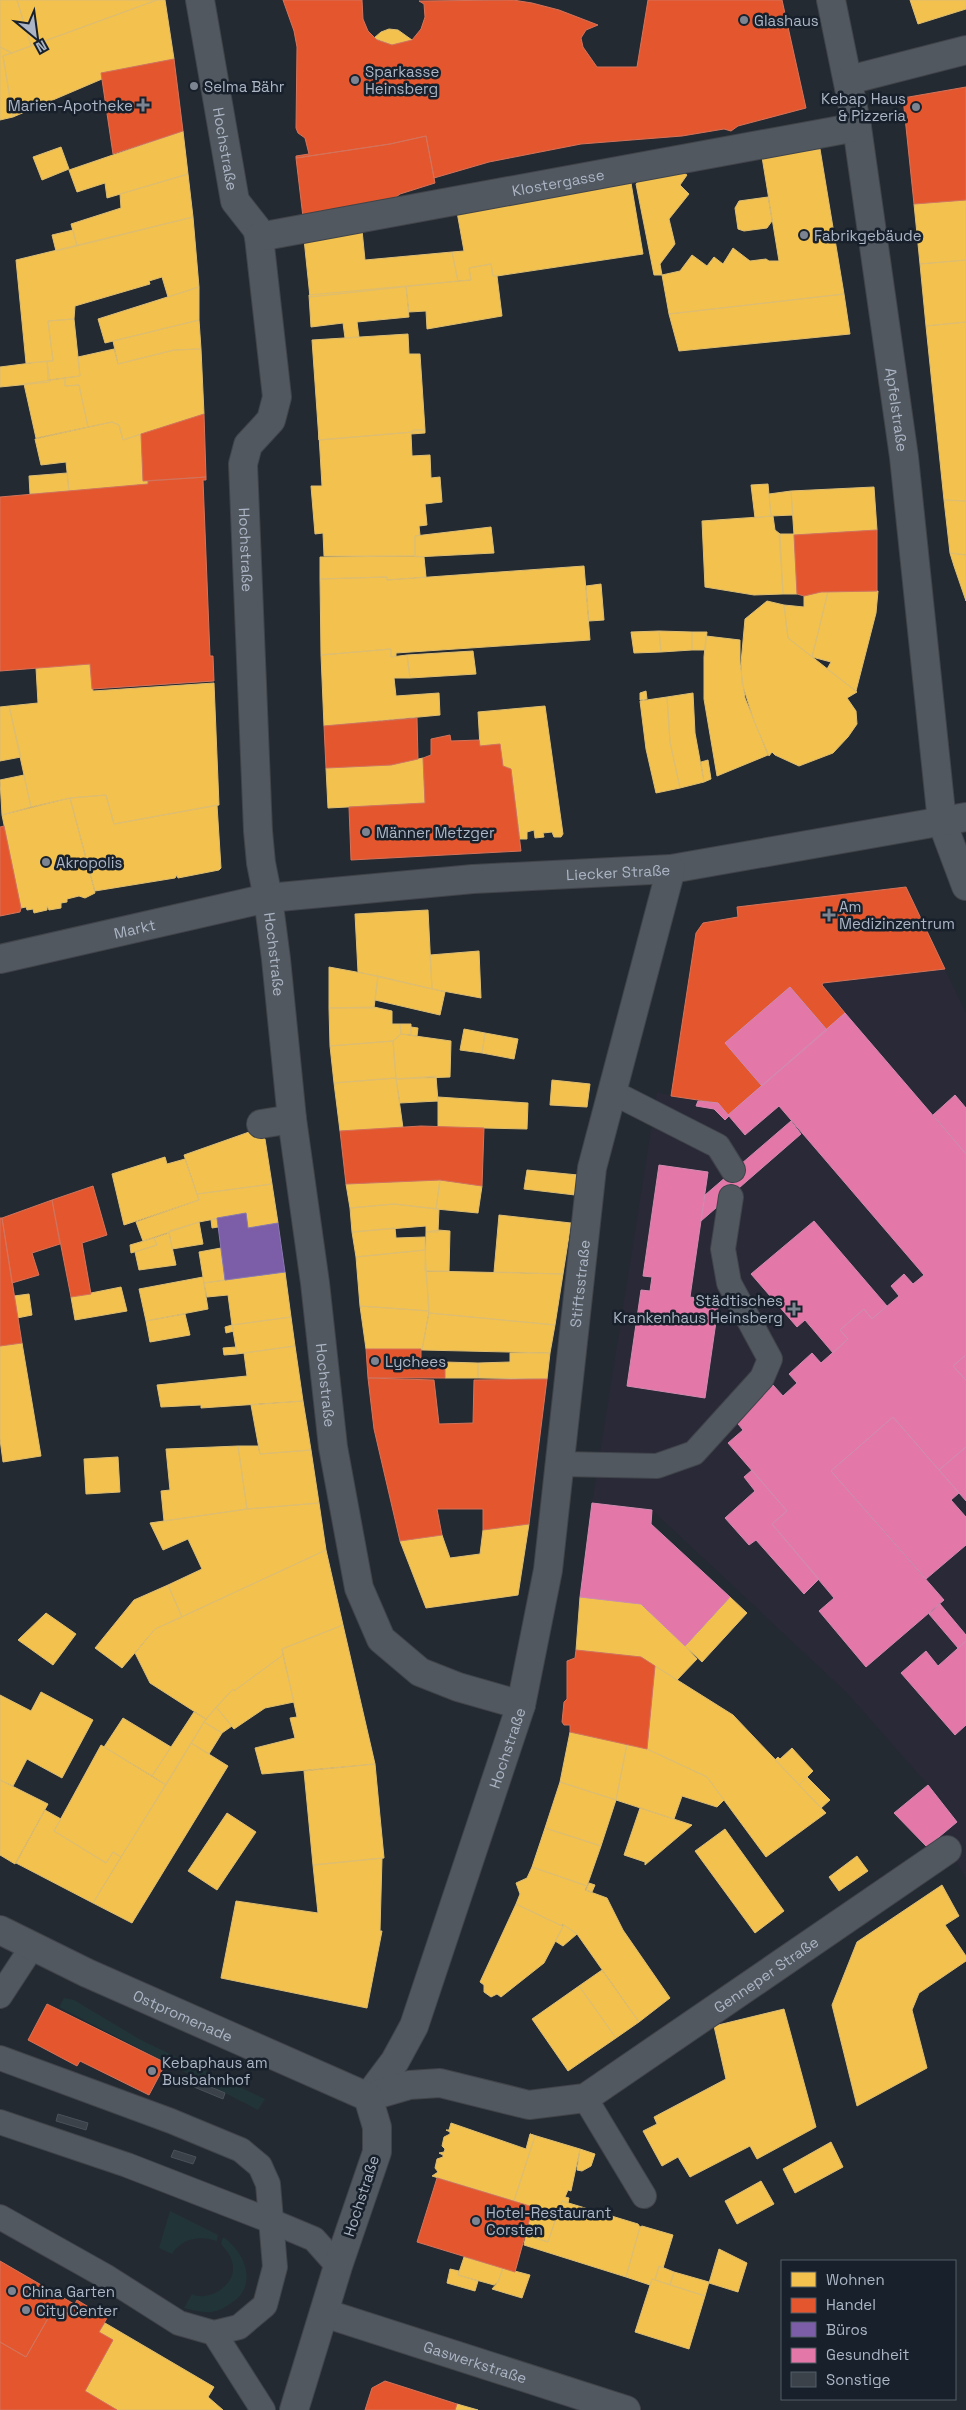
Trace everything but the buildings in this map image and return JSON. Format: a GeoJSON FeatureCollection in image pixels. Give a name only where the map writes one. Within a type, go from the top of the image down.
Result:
{"type":"FeatureCollection","features":[{"type":"Feature","properties":{"kind":"street","name":"Hochstraße"},"geometry":{"type":"LineString","coordinates":[[200,0],[235,201],[257,229],[259,237],[276,397],[271,420],[248,445],[243,464],[258,831],[261,863],[268,898],[292,1119],[315,1283],[333,1447],[359,1588],[381,1639],[420,1672],[458,1687],[521,1705],[414,2026],[395,2061],[368,2097],[377,2127],[377,2152],[338,2266],[294,2410]]}},
{"type":"Feature","properties":{"kind":"street","name":"Apfelstraße"},"geometry":{"type":"LineString","coordinates":[[832,0],[857,127],[954,819],[966,886]]}},
{"type":"Feature","properties":{"kind":"street"},"geometry":{"type":"LineString","coordinates":[[849,80],[966,50]]}},
{"type":"Feature","properties":{"kind":"street","name":"Klostergasse"},"geometry":{"type":"LineString","coordinates":[[259,237],[857,127]]}},
{"type":"Feature","properties":{"kind":"street","name":"Liecker Straße"},"geometry":{"type":"LineString","coordinates":[[268,898],[472,879],[671,869],[954,819]]}},
{"type":"Feature","properties":{"kind":"street","name":"Stiftsstraße"},"geometry":{"type":"LineString","coordinates":[[521,1705],[548,1570],[592,1168],[671,869]]}},
{"type":"Feature","properties":{"kind":"street","name":"Markt"},"geometry":{"type":"LineString","coordinates":[[0,959],[268,898]]}},
{"type":"Feature","properties":{"kind":"street"},"geometry":{"type":"LineString","coordinates":[[261,1124],[292,1119]]}},
{"type":"Feature","properties":{"kind":"street","name":"Genneper Straße"},"geometry":{"type":"LineString","coordinates":[[368,2097],[409,2085],[440,2083],[529,2106],[585,2098],[947,1850]]}},
{"type":"Feature","properties":{"kind":"street","name":"Ostpromenade"},"geometry":{"type":"LineString","coordinates":[[0,1930],[87,1974],[368,2097]]}},
{"type":"Feature","properties":{"kind":"street","name":"Gaswerkstraße"},"geometry":{"type":"LineString","coordinates":[[324,2313],[621,2409]]}},
{"type":"Feature","properties":{"kind":"lane"},"geometry":{"type":"LineString","coordinates":[[612,1092],[718,1146],[733,1170]]}},
{"type":"Feature","properties":{"kind":"lane"},"geometry":{"type":"LineString","coordinates":[[560,1464],[657,1466],[694,1453],[762,1378],[770,1359],[729,1283],[724,1249],[731,1197]]}},
{"type":"Feature","properties":{"kind":"lane"},"geometry":{"type":"LineString","coordinates":[[0,1996],[32,1947]]}},
{"type":"Feature","properties":{"kind":"lane"},"geometry":{"type":"LineString","coordinates":[[0,2058],[47,2077],[147,2111],[241,2150],[260,2166],[268,2184],[274,2267],[265,2305],[239,2327],[214,2333],[179,2323],[105,2276],[0,2217]]}},
{"type":"Feature","properties":{"kind":"lane"},"geometry":{"type":"LineString","coordinates":[[585,2098],[644,2196]]}},
{"type":"Feature","properties":{"kind":"lane"},"geometry":{"type":"LineString","coordinates":[[0,2122],[127,2165],[314,2239],[338,2266]]}},
{"type":"Feature","properties":{"kind":"lane"},"geometry":{"type":"LineString","coordinates":[[214,2333],[263,2410]]}},
{"type":"Feature","properties":{"kind":"shaded area","name":"Städtisches Krankenhaus Heinsberg"},"geometry":{"type":"Polygon","coordinates":[[[945,969],[966,1013],[966,1879],[942,1835],[957,1821],[847,1693],[652,1510],[592,1503],[657,1092],[718,1103],[728,1115],[845,1014],[822,985],[823,983],[945,969]]]}},
{"type":"Feature","properties":{"kind":"green space"},"geometry":{"type":"Polygon","coordinates":[[[64,1998],[74,2000],[141,2040],[265,2099],[258,2110],[59,2007],[64,1998]]]}},
{"type":"Feature","properties":{"kind":"green space"},"geometry":{"type":"Polygon","coordinates":[[[170,2211],[218,2235],[217,2241],[204,2238],[192,2239],[181,2244],[172,2254],[159,2248],[170,2211]]]}},
{"type":"Feature","properties":{"kind":"green space"},"geometry":{"type":"Polygon","coordinates":[[[223,2237],[237,2251],[246,2268],[247,2277],[241,2295],[220,2310],[201,2312],[184,2308],[192,2294],[205,2296],[212,2294],[229,2282],[232,2276],[233,2265],[230,2255],[221,2244],[223,2237]]]}},
{"type":"Feature","properties":{"kind":"place","name":"Glashaus"},"geometry":{"type":"Point","coordinates":[744,20]}},
{"type":"Feature","properties":{"kind":"place","name":"Sparkasse Heinsberg"},"geometry":{"type":"Point","coordinates":[355,80]}},
{"type":"Feature","properties":{"kind":"place","name":"Selma Bähr"},"geometry":{"type":"Point","coordinates":[194,86]}},
{"type":"Feature","properties":{"kind":"place","name":"Marien-Apotheke"},"geometry":{"type":"Point","coordinates":[143,105]}},
{"type":"Feature","properties":{"kind":"place","name":"Kebap Haus & Pizzeria"},"geometry":{"type":"Point","coordinates":[916,107]}},
{"type":"Feature","properties":{"kind":"place","name":"Fabrikgebäude"},"geometry":{"type":"Point","coordinates":[804,235]}},
{"type":"Feature","properties":{"kind":"place","name":"Männer Metzger"},"geometry":{"type":"Point","coordinates":[366,832]}},
{"type":"Feature","properties":{"kind":"place","name":"Akropolis"},"geometry":{"type":"Point","coordinates":[46,862]}},
{"type":"Feature","properties":{"kind":"place","name":"Am Medizinzentrum"},"geometry":{"type":"Point","coordinates":[829,915]}},
{"type":"Feature","properties":{"kind":"place","name":"Städtisches Krankenhaus Heinsberg"},"geometry":{"type":"Point","coordinates":[794,1309]}},
{"type":"Feature","properties":{"kind":"place","name":"Lychees"},"geometry":{"type":"Point","coordinates":[375,1361]}},
{"type":"Feature","properties":{"kind":"place","name":"Kebaphaus am Busbahnhof"},"geometry":{"type":"Point","coordinates":[152,2071]}},
{"type":"Feature","properties":{"kind":"place","name":"Hotel-Restaurant Corsten"},"geometry":{"type":"Point","coordinates":[476,2221]}},
{"type":"Feature","properties":{"kind":"place","name":"China Garten"},"geometry":{"type":"Point","coordinates":[12,2291]}},
{"type":"Feature","properties":{"kind":"place","name":"City Center"},"geometry":{"type":"Point","coordinates":[26,2310]}}]}
